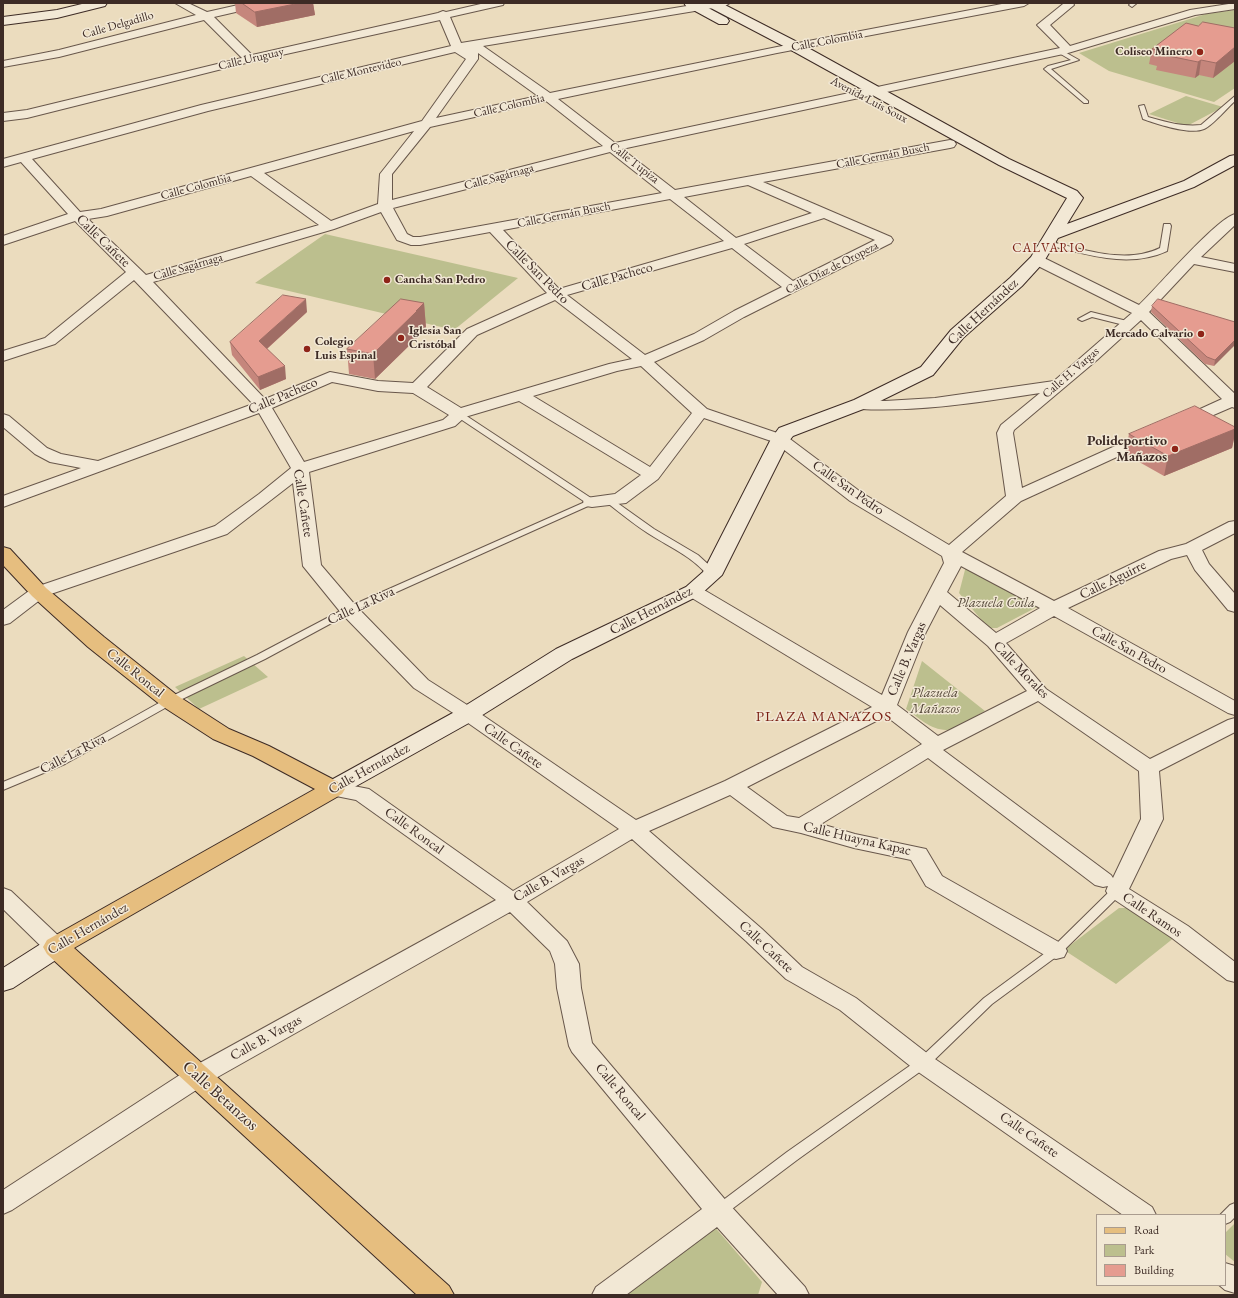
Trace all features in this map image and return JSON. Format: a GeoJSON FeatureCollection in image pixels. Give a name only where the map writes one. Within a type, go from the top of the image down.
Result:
{"type":"FeatureCollection","features":[{"type":"Feature","properties":{"kind":"main road"},"geometry":{"type":"LineString","coordinates":[[3,21],[57,14],[100,3]]}},
{"type":"Feature","properties":{"kind":"main road","name":"Avenida Luis Soux"},"geometry":{"type":"LineString","coordinates":[[717,4],[1004,162],[1053,186]]}},
{"type":"Feature","properties":{"kind":"main road","name":"Avenida Luis Soux"},"geometry":{"type":"LineString","coordinates":[[694,5],[950,144],[990,163],[1072,194],[1075,198],[1049,239]]}},
{"type":"Feature","properties":{"kind":"main road"},"geometry":{"type":"LineString","coordinates":[[1049,239],[1189,184],[1235,159]]}},
{"type":"Feature","properties":{"kind":"main road","name":"Calle Hernández"},"geometry":{"type":"LineString","coordinates":[[3,981],[56,947],[468,714],[564,654],[693,591],[712,575],[780,439],[786,432],[860,404],[927,371],[956,334],[1016,282],[1036,260],[1049,239]]}},
{"type":"Feature","properties":{"kind":"main road","name":"Calle Roncal"},"geometry":{"type":"LineString","coordinates":[[3,553],[39,592],[96,642],[170,701],[221,734],[261,751],[333,789]]}},
{"type":"Feature","properties":{"kind":"main road","name":"Calle Betanzos"},"geometry":{"type":"LineString","coordinates":[[56,947],[438,1295]]}},
{"type":"Feature","properties":{"kind":"street"},"geometry":{"type":"LineString","coordinates":[[89,3],[100,3]]}},
{"type":"Feature","properties":{"kind":"street"},"geometry":{"type":"LineString","coordinates":[[180,3],[206,16],[250,59]]}},
{"type":"Feature","properties":{"kind":"street","name":"Calle Delgadillo"},"geometry":{"type":"LineString","coordinates":[[3,64],[28,61],[85,48],[151,29],[262,3]]}},
{"type":"Feature","properties":{"kind":"street","name":"Calle Uruguay"},"geometry":{"type":"LineString","coordinates":[[3,117],[27,114],[479,5],[499,3]]}},
{"type":"Feature","properties":{"kind":"street","name":"Calle Colombia"},"geometry":{"type":"LineString","coordinates":[[3,241],[77,216],[102,213],[426,124],[548,97],[777,50],[1024,3]]}},
{"type":"Feature","properties":{"kind":"street"},"geometry":{"type":"LineString","coordinates":[[1065,51],[1043,25],[1069,5],[1068,3]]}},
{"type":"Feature","properties":{"kind":"street","name":"Calle Montevideo"},"geometry":{"type":"LineString","coordinates":[[3,163],[204,108],[458,49],[473,44],[694,5],[717,4]]}},
{"type":"Feature","properties":{"kind":"street","name":"Calle Sagárnaga"},"geometry":{"type":"LineString","coordinates":[[3,356],[50,341],[139,276],[329,226],[385,206],[614,147],[1065,51],[1194,12],[1235,6]]}},
{"type":"Feature","properties":{"kind":"street"},"geometry":{"type":"LineString","coordinates":[[444,14],[458,49],[472,59]]}},
{"type":"Feature","properties":{"kind":"street"},"geometry":{"type":"LineString","coordinates":[[385,206],[386,174],[426,124],[472,59],[473,44]]}},
{"type":"Feature","properties":{"kind":"street","name":"Calle Tupiza"},"geometry":{"type":"LineString","coordinates":[[473,44],[548,97],[614,147],[733,243],[792,288]]}},
{"type":"Feature","properties":{"kind":"street","name":"Calle Germán Busch"},"geometry":{"type":"LineString","coordinates":[[385,206],[402,237],[411,241],[420,241],[950,144]]}},
{"type":"Feature","properties":{"kind":"street","name":"Calle Cañete"},"geometry":{"type":"LineString","coordinates":[[24,158],[77,216],[139,276],[263,406],[300,469],[312,566],[349,610],[421,684],[468,714],[634,829],[750,931],[794,974],[848,1004],[923,1063],[1142,1214]]}},
{"type":"Feature","properties":{"kind":"street"},"geometry":{"type":"LineString","coordinates":[[253,172],[329,226]]}},
{"type":"Feature","properties":{"kind":"street","name":"Calle Díaz de Oropeza"},"geometry":{"type":"LineString","coordinates":[[300,469],[449,423],[459,414],[614,367],[644,361],[699,337],[886,240],[822,214],[750,181]]}},
{"type":"Feature","properties":{"kind":"street","name":"Calle Pacheco"},"geometry":{"type":"LineString","coordinates":[[3,502],[263,406],[330,377],[378,386],[417,388],[472,332],[556,294],[733,243],[822,214]]}},
{"type":"Feature","properties":{"kind":"street","name":"Calle H. Vargas"},"geometry":{"type":"LineString","coordinates":[[1015,496],[1005,433],[1007,428],[1059,385],[1128,324],[1213,235],[1235,218]]}},
{"type":"Feature","properties":{"kind":"street","name":"Calle San Pedro"},"geometry":{"type":"LineString","coordinates":[[494,228],[556,294],[644,361],[701,412],[780,439],[856,497],[950,552],[1235,709]]}},
{"type":"Feature","properties":{"kind":"street"},"geometry":{"type":"LineString","coordinates":[[1190,259],[1235,268]]}},
{"type":"Feature","properties":{"kind":"street"},"geometry":{"type":"LineString","coordinates":[[950,552],[1015,496],[1165,430],[1234,402],[1141,312],[1036,260]]}},
{"type":"Feature","properties":{"kind":"street"},"geometry":{"type":"LineString","coordinates":[[860,404],[880,406],[940,402],[1059,385]]}},
{"type":"Feature","properties":{"kind":"street"},"geometry":{"type":"LineString","coordinates":[[417,388],[459,414]]}},
{"type":"Feature","properties":{"kind":"street"},"geometry":{"type":"LineString","coordinates":[[520,395],[652,475]]}},
{"type":"Feature","properties":{"kind":"street","name":"Calle La Riva"},"geometry":{"type":"LineString","coordinates":[[592,502],[620,499],[652,475],[701,412]]}},
{"type":"Feature","properties":{"kind":"street"},"geometry":{"type":"LineString","coordinates":[[3,419],[41,451],[56,458],[98,466]]}},
{"type":"Feature","properties":{"kind":"street"},"geometry":{"type":"LineString","coordinates":[[3,619],[39,592],[220,530],[265,498],[300,469]]}},
{"type":"Feature","properties":{"kind":"street","name":"Calle Aguirre"},"geometry":{"type":"LineString","coordinates":[[994,642],[1054,608],[1165,555],[1192,548],[1235,526]]}},
{"type":"Feature","properties":{"kind":"street"},"geometry":{"type":"LineString","coordinates":[[1192,548],[1201,566],[1235,606]]}},
{"type":"Feature","properties":{"kind":"street","name":"Calle B. Vargas"},"geometry":{"type":"LineString","coordinates":[[3,1203],[198,1076],[512,901],[634,829],[732,786],[887,707],[918,632],[952,563],[950,552]]}},
{"type":"Feature","properties":{"kind":"street","name":"Calle Ramos"},"geometry":{"type":"LineString","coordinates":[[693,591],[887,707],[933,747],[1110,886],[1180,932],[1235,974]]}},
{"type":"Feature","properties":{"kind":"street","name":"Calle Morales"},"geometry":{"type":"LineString","coordinates":[[937,593],[994,642],[1039,693],[1149,768]]}},
{"type":"Feature","properties":{"kind":"street"},"geometry":{"type":"LineString","coordinates":[[802,826],[933,747],[1039,693]]}},
{"type":"Feature","properties":{"kind":"street"},"geometry":{"type":"LineString","coordinates":[[1149,768],[1235,724]]}},
{"type":"Feature","properties":{"kind":"street","name":"Calle Ramos"},"geometry":{"type":"LineString","coordinates":[[1110,886],[1152,819],[1149,768]]}},
{"type":"Feature","properties":{"kind":"street","name":"Calle Huayna Kapac"},"geometry":{"type":"LineString","coordinates":[[732,786],[781,822],[802,826],[854,841],[918,854],[934,881],[1056,951]]}},
{"type":"Feature","properties":{"kind":"street","name":"Calle Roncal"},"geometry":{"type":"LineString","coordinates":[[333,789],[362,794],[512,901],[560,947],[567,964],[569,988],[581,1046],[719,1211],[795,1295]]}},
{"type":"Feature","properties":{"kind":"street","name":"Calle Betanzos"},"geometry":{"type":"LineString","coordinates":[[3,896],[56,947]]}},
{"type":"Feature","properties":{"kind":"street"},"geometry":{"type":"LineString","coordinates":[[606,1295],[719,1211]]}},
{"type":"Feature","properties":{"kind":"street"},"geometry":{"type":"LineString","coordinates":[[1226,1275],[1235,1282]]}},
{"type":"Feature","properties":{"kind":"lane"},"geometry":{"type":"LineString","coordinates":[[1065,51],[1076,60],[1047,69],[1086,102]]}},
{"type":"Feature","properties":{"kind":"lane"},"geometry":{"type":"LineString","coordinates":[[1142,106],[1145,118],[1188,128],[1198,128],[1203,126],[1235,98]]}},
{"type":"Feature","properties":{"kind":"lane"},"geometry":{"type":"LineString","coordinates":[[1049,239],[1121,259],[1140,258],[1157,254],[1164,249],[1167,226]]}},
{"type":"Feature","properties":{"kind":"lane"},"geometry":{"type":"LineString","coordinates":[[1082,319],[1091,314],[1128,324]]}},
{"type":"Feature","properties":{"kind":"lane"},"geometry":{"type":"LineString","coordinates":[[459,414],[592,502]]}},
{"type":"Feature","properties":{"kind":"lane"},"geometry":{"type":"LineString","coordinates":[[609,500],[658,535],[682,547],[705,564],[712,575]]}},
{"type":"Feature","properties":{"kind":"lane","name":"Calle La Riva"},"geometry":{"type":"LineString","coordinates":[[3,786],[61,762],[170,701],[260,657],[349,610],[592,502]]}},
{"type":"Feature","properties":{"kind":"lane"},"geometry":{"type":"LineString","coordinates":[[719,1211],[792,1156],[923,1063],[988,1001],[1056,951],[1110,886]]}},
{"type":"Feature","properties":{"kind":"lane"},"geometry":{"type":"LineString","coordinates":[[1226,1217],[1235,1209]]}},
{"type":"Feature","properties":{"kind":"green space"},"geometry":{"type":"Polygon","coordinates":[[[1235,10],[1235,88],[1214,102],[1109,71],[1079,53],[1206,14],[1235,10]]]}},
{"type":"Feature","properties":{"kind":"green space"},"geometry":{"type":"Polygon","coordinates":[[[1186,96],[1223,107],[1187,126],[1149,114],[1186,96]]]}},
{"type":"Feature","properties":{"kind":"green space","name":"Cancha San Pedro"},"geometry":{"type":"Polygon","coordinates":[[[325,234],[518,278],[454,330],[255,283],[325,234]]]}},
{"type":"Feature","properties":{"kind":"green space","name":"Plazuela Coila"},"geometry":{"type":"Polygon","coordinates":[[[966,566],[1038,602],[1037,607],[997,628],[988,628],[959,593],[966,566]]]}},
{"type":"Feature","properties":{"kind":"green space"},"geometry":{"type":"Polygon","coordinates":[[[244,656],[268,677],[199,709],[175,687],[244,656]]]}},
{"type":"Feature","properties":{"kind":"green space","name":"Plazuela Mañazos"},"geometry":{"type":"Polygon","coordinates":[[[922,661],[985,711],[961,726],[946,730],[934,727],[922,721],[906,709],[922,661]]]}},
{"type":"Feature","properties":{"kind":"green space"},"geometry":{"type":"Polygon","coordinates":[[[1119,908],[1129,908],[1175,937],[1116,984],[1064,950],[1119,908]]]}},
{"type":"Feature","properties":{"kind":"green space"},"geometry":{"type":"Polygon","coordinates":[[[1235,1223],[1235,1262],[1226,1255],[1226,1232],[1235,1223]]]}},
{"type":"Feature","properties":{"kind":"green space"},"geometry":{"type":"Polygon","coordinates":[[[713,1225],[762,1282],[758,1295],[612,1295],[713,1225]]]}},
{"type":"Feature","properties":{"kind":"building"},"geometry":{"type":"Polygon","coordinates":[[[242,3],[300,3],[255,12],[242,3]]]}},
{"type":"Feature","properties":{"kind":"building"},"geometry":{"type":"Polygon","coordinates":[[[1203,22],[1235,28],[1235,47],[1216,63],[1201,60],[1198,62],[1159,54],[1163,51],[1152,49],[1186,23],[1198,26],[1203,22]]]}},
{"type":"Feature","properties":{"kind":"building"},"geometry":{"type":"Polygon","coordinates":[[[283,295],[306,299],[259,341],[285,366],[258,377],[230,342],[283,295]]]}},
{"type":"Feature","properties":{"kind":"building"},"geometry":{"type":"Polygon","coordinates":[[[401,299],[424,303],[373,354],[347,349],[401,299]]]}},
{"type":"Feature","properties":{"kind":"building","name":"Mercado Calvario"},"geometry":{"type":"Polygon","coordinates":[[[1158,299],[1235,322],[1235,340],[1215,360],[1207,357],[1152,306],[1158,299]]]}},
{"type":"Feature","properties":{"kind":"building"},"geometry":{"type":"Polygon","coordinates":[[[1195,406],[1235,427],[1235,429],[1168,456],[1129,434],[1195,406]]]}},
{"type":"Feature","properties":{"kind":"place","name":"Coliseo Minero"},"geometry":{"type":"Point","coordinates":[1200,52]}},
{"type":"Feature","properties":{"kind":"place","name":"Cancha San Pedro"},"geometry":{"type":"Point","coordinates":[387,280]}},
{"type":"Feature","properties":{"kind":"place","name":"Mercado Calvario"},"geometry":{"type":"Point","coordinates":[1201,334]}},
{"type":"Feature","properties":{"kind":"place","name":"Iglesia San Cristóbal"},"geometry":{"type":"Point","coordinates":[401,338]}},
{"type":"Feature","properties":{"kind":"place","name":"Colegio Luis Espinal"},"geometry":{"type":"Point","coordinates":[307,349]}},
{"type":"Feature","properties":{"kind":"place","name":"Polideportivo Mañazos"},"geometry":{"type":"Point","coordinates":[1175,449]}},
{"type":"Feature","properties":{"kind":"district","name":"CALVARIO"},"geometry":{"type":"Point","coordinates":[1049,248]}},
{"type":"Feature","properties":{"kind":"district","name":"PLAZA MANAZOS"},"geometry":{"type":"Point","coordinates":[824,717]}}]}
